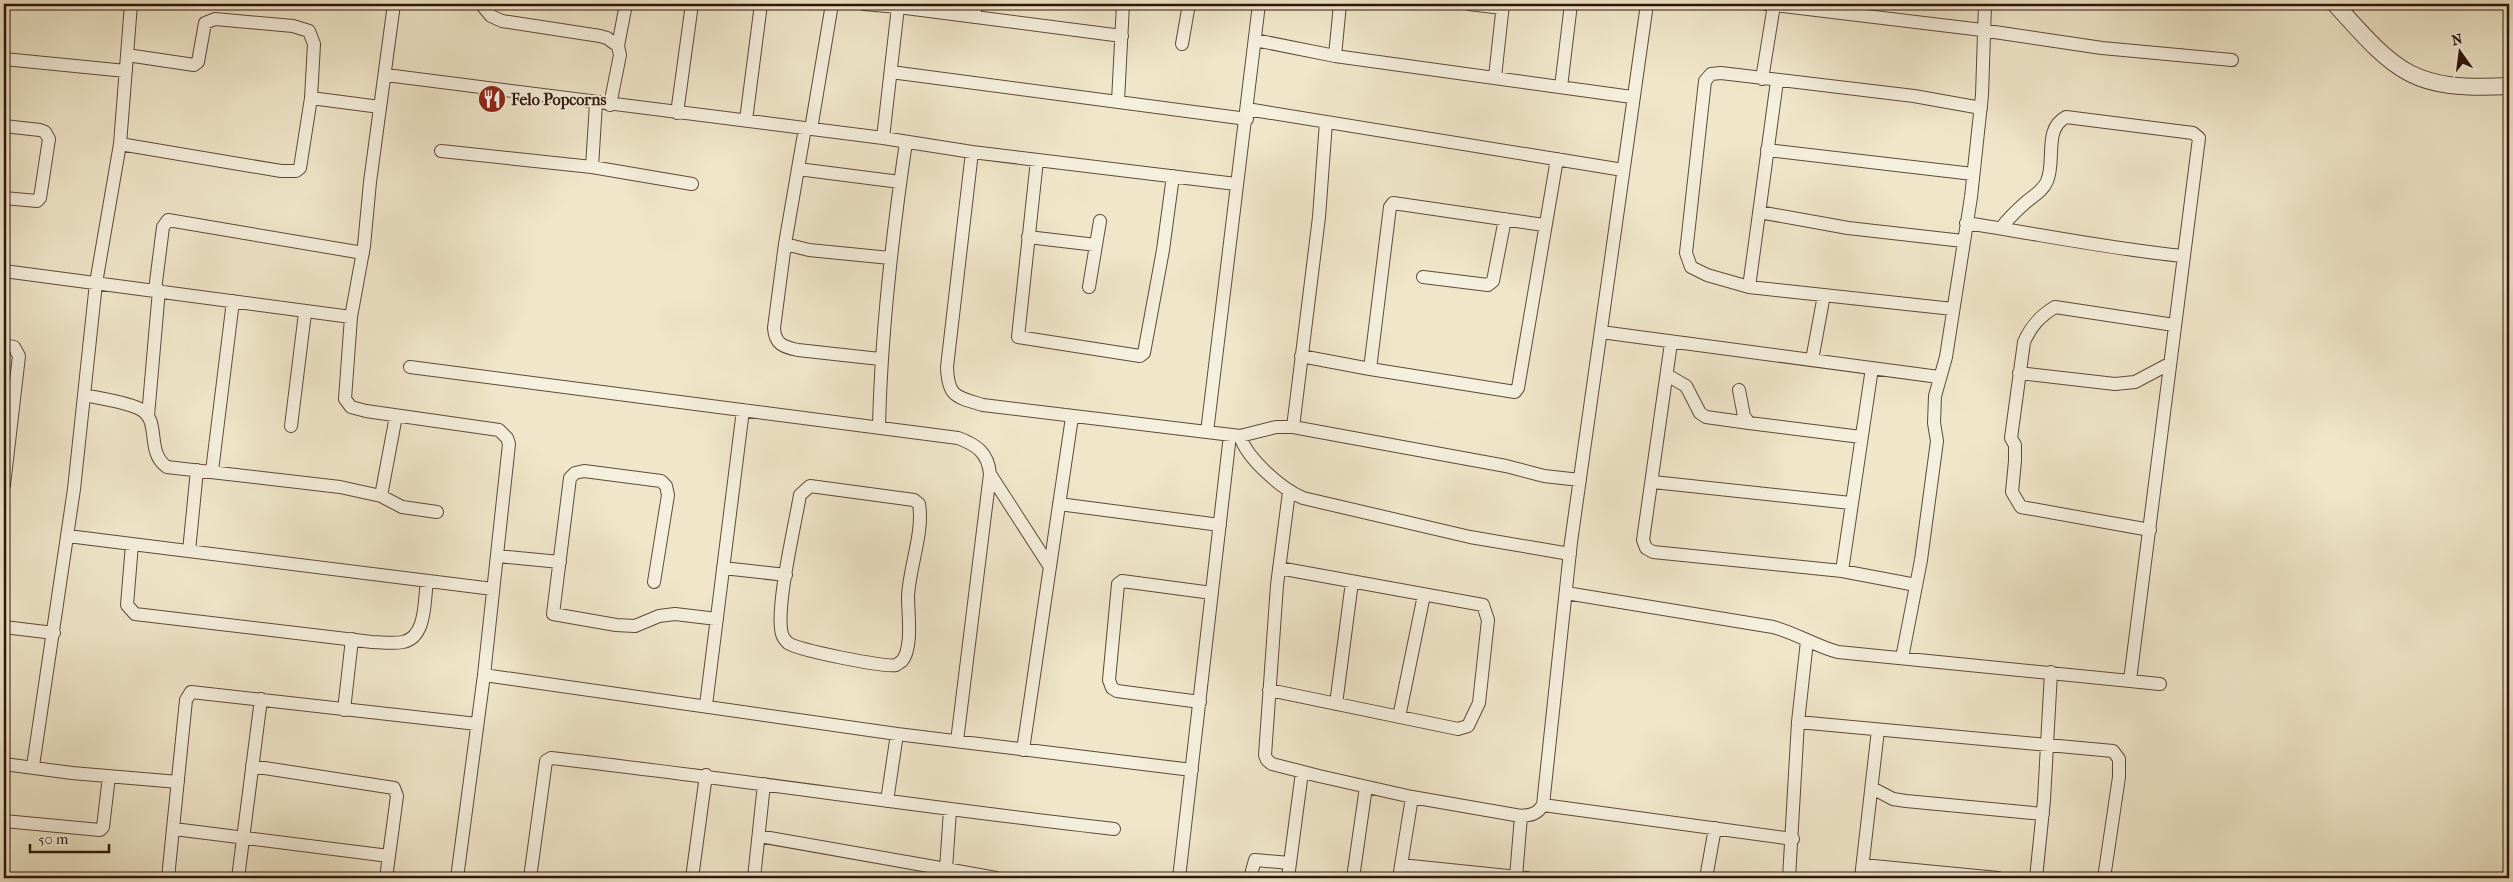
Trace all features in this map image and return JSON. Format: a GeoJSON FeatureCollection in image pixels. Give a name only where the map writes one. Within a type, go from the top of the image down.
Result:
{"type":"FeatureCollection","features":[{"type":"Feature","properties":{"kind":"street"},"geometry":{"type":"LineString","coordinates":[[34,766],[68,536],[96,283],[120,144],[131,4]]}},
{"type":"Feature","properties":{"kind":"street"},"geometry":{"type":"LineString","coordinates":[[394,4],[363,253],[350,317],[345,399],[351,408],[499,430],[508,438],[509,460],[498,556],[457,878]]}},
{"type":"Feature","properties":{"kind":"street"},"geometry":{"type":"LineString","coordinates":[[481,4],[491,16],[502,21],[600,36],[618,46]]}},
{"type":"Feature","properties":{"kind":"street"},"geometry":{"type":"LineString","coordinates":[[610,104],[620,55],[618,46],[626,4]]}},
{"type":"Feature","properties":{"kind":"street"},"geometry":{"type":"LineString","coordinates":[[676,113],[692,4]]}},
{"type":"Feature","properties":{"kind":"street"},"geometry":{"type":"LineString","coordinates":[[746,120],[761,4]]}},
{"type":"Feature","properties":{"kind":"street"},"geometry":{"type":"LineString","coordinates":[[832,4],[808,128],[798,169],[785,244],[774,328],[778,343],[798,350],[880,359]]}},
{"type":"Feature","properties":{"kind":"street"},"geometry":{"type":"LineString","coordinates":[[864,4],[898,5],[1122,36]]}},
{"type":"Feature","properties":{"kind":"street"},"geometry":{"type":"LineString","coordinates":[[974,17],[976,4]]}},
{"type":"Feature","properties":{"kind":"street"},"geometry":{"type":"LineString","coordinates":[[1118,101],[1124,4]]}},
{"type":"Feature","properties":{"kind":"street"},"geometry":{"type":"LineString","coordinates":[[1182,44],[1189,4]]}},
{"type":"Feature","properties":{"kind":"street"},"geometry":{"type":"LineString","coordinates":[[1207,432],[1236,184],[1247,114],[1260,4]]}},
{"type":"Feature","properties":{"kind":"street"},"geometry":{"type":"LineString","coordinates":[[1335,56],[1340,4]]}},
{"type":"Feature","properties":{"kind":"street"},"geometry":{"type":"LineString","coordinates":[[1469,4],[1503,6],[1495,76]]}},
{"type":"Feature","properties":{"kind":"street"},"geometry":{"type":"LineString","coordinates":[[1562,87],[1571,4]]}},
{"type":"Feature","properties":{"kind":"street"},"geometry":{"type":"LineString","coordinates":[[1290,492],[1279,568],[1265,754],[1267,760],[1272,764],[1302,772],[1412,797],[1521,816],[1533,815],[1543,805],[1570,554],[1632,97],[1647,4]]}},
{"type":"Feature","properties":{"kind":"street"},"geometry":{"type":"LineString","coordinates":[[1762,79],[1770,4],[1985,30],[2102,48],[2232,60]]}},
{"type":"Feature","properties":{"kind":"street"},"geometry":{"type":"LineString","coordinates":[[1902,658],[1916,585],[1937,441],[1934,403],[1939,377],[1946,357],[1973,174],[1981,108],[1985,4]]}},
{"type":"Feature","properties":{"kind":"street"},"geometry":{"type":"LineString","coordinates":[[2335,4],[2391,63],[2410,74],[2432,84],[2466,88],[2509,86]]}},
{"type":"Feature","properties":{"kind":"street"},"geometry":{"type":"LineString","coordinates":[[883,138],[898,5]]}},
{"type":"Feature","properties":{"kind":"street"},"geometry":{"type":"LineString","coordinates":[[120,144],[291,173],[300,168],[311,98],[314,44],[308,31],[293,26],[215,19],[208,21],[203,28],[198,62],[194,65],[127,55]]}},
{"type":"Feature","properties":{"kind":"street"},"geometry":{"type":"LineString","coordinates":[[1255,40],[1335,56],[1495,76],[1632,97]]}},
{"type":"Feature","properties":{"kind":"street"},"geometry":{"type":"LineString","coordinates":[[4,60],[126,71]]}},
{"type":"Feature","properties":{"kind":"street"},"geometry":{"type":"LineString","coordinates":[[891,72],[1118,101],[1326,122],[1623,170]]}},
{"type":"Feature","properties":{"kind":"street"},"geometry":{"type":"LineString","coordinates":[[1952,309],[1749,287],[1707,275],[1691,267],[1686,253],[1705,81],[1711,74],[1720,73],[1914,96],[1981,108]]}},
{"type":"Feature","properties":{"kind":"street"},"geometry":{"type":"LineString","coordinates":[[386,75],[596,103],[808,128],[972,152],[1236,184]]}},
{"type":"Feature","properties":{"kind":"street"},"geometry":{"type":"LineString","coordinates":[[1749,287],[1777,81]]}},
{"type":"Feature","properties":{"kind":"street"},"geometry":{"type":"LineString","coordinates":[[311,98],[380,107]]}},
{"type":"Feature","properties":{"kind":"street"},"geometry":{"type":"LineString","coordinates":[[592,168],[596,103]]}},
{"type":"Feature","properties":{"kind":"street"},"geometry":{"type":"LineString","coordinates":[[2001,228],[2047,182],[2054,132],[2058,121],[2066,117],[2193,133],[2199,138],[2130,680]]}},
{"type":"Feature","properties":{"kind":"street"},"geometry":{"type":"LineString","coordinates":[[1293,427],[1319,217],[1326,122]]}},
{"type":"Feature","properties":{"kind":"street"},"geometry":{"type":"LineString","coordinates":[[4,126],[40,130],[45,132],[49,139],[40,198],[37,201],[4,198]]}},
{"type":"Feature","properties":{"kind":"street"},"geometry":{"type":"LineString","coordinates":[[879,428],[880,359],[890,258],[906,142]]}},
{"type":"Feature","properties":{"kind":"street"},"geometry":{"type":"LineString","coordinates":[[1767,150],[1973,174]]}},
{"type":"Feature","properties":{"kind":"street"},"geometry":{"type":"LineString","coordinates":[[441,151],[592,168],[692,184]]}},
{"type":"Feature","properties":{"kind":"street"},"geometry":{"type":"LineString","coordinates":[[972,152],[947,367],[947,385],[953,394],[983,405],[1235,436],[1276,427],[1293,427],[1496,464],[1544,476],[1580,480]]}},
{"type":"Feature","properties":{"kind":"street"},"geometry":{"type":"LineString","coordinates":[[1301,356],[1515,392],[1518,388],[1544,225],[1557,159]]}},
{"type":"Feature","properties":{"kind":"street"},"geometry":{"type":"LineString","coordinates":[[1037,160],[1018,337],[1143,355],[1163,250],[1173,176]]}},
{"type":"Feature","properties":{"kind":"street"},"geometry":{"type":"LineString","coordinates":[[798,169],[900,182]]}},
{"type":"Feature","properties":{"kind":"street"},"geometry":{"type":"LineString","coordinates":[[1370,369],[1389,215],[1393,203],[1544,225]]}},
{"type":"Feature","properties":{"kind":"street"},"geometry":{"type":"LineString","coordinates":[[1760,212],[1848,228],[1963,241]]}},
{"type":"Feature","properties":{"kind":"street"},"geometry":{"type":"LineString","coordinates":[[1423,276],[1488,285],[1493,280],[1505,219]]}},
{"type":"Feature","properties":{"kind":"street"},"geometry":{"type":"LineString","coordinates":[[363,253],[168,220],[163,227],[148,416],[153,429],[155,453],[159,461],[167,467],[340,487],[381,496],[402,507],[437,512]]}},
{"type":"Feature","properties":{"kind":"street"},"geometry":{"type":"LineString","coordinates":[[1089,288],[1100,221]]}},
{"type":"Feature","properties":{"kind":"street"},"geometry":{"type":"LineString","coordinates":[[1966,223],[2069,241],[2183,256]]}},
{"type":"Feature","properties":{"kind":"street"},"geometry":{"type":"LineString","coordinates":[[1028,237],[1096,244]]}},
{"type":"Feature","properties":{"kind":"street"},"geometry":{"type":"LineString","coordinates":[[785,244],[809,250],[890,258]]}},
{"type":"Feature","properties":{"kind":"street"},"geometry":{"type":"LineString","coordinates":[[4,271],[350,317]]}},
{"type":"Feature","properties":{"kind":"street"},"geometry":{"type":"LineString","coordinates":[[1812,360],[1824,295]]}},
{"type":"Feature","properties":{"kind":"street"},"geometry":{"type":"LineString","coordinates":[[212,471],[233,301]]}},
{"type":"Feature","properties":{"kind":"street"},"geometry":{"type":"LineString","coordinates":[[2150,530],[2021,507],[2012,492],[2016,461],[2015,445],[2011,438],[2024,342],[2030,330],[2045,313],[2056,308],[2174,325]]}},
{"type":"Feature","properties":{"kind":"street"},"geometry":{"type":"LineString","coordinates":[[291,426],[305,312]]}},
{"type":"Feature","properties":{"kind":"street"},"geometry":{"type":"LineString","coordinates":[[1601,332],[1671,343],[1939,377]]}},
{"type":"Feature","properties":{"kind":"street"},"geometry":{"type":"LineString","coordinates":[[1671,343],[1653,482],[1643,540],[1646,548],[1653,552],[1842,571],[1916,585]]}},
{"type":"Feature","properties":{"kind":"street"},"geometry":{"type":"LineString","coordinates":[[4,345],[14,347],[19,356],[4,485]]}},
{"type":"Feature","properties":{"kind":"street"},"geometry":{"type":"LineString","coordinates":[[2019,373],[2114,384],[2135,382],[2169,364]]}},
{"type":"Feature","properties":{"kind":"street"},"geometry":{"type":"LineString","coordinates":[[410,367],[958,438],[973,444],[983,452],[989,462],[990,474],[957,741]]}},
{"type":"Feature","properties":{"kind":"street"},"geometry":{"type":"LineString","coordinates":[[1842,571],[1872,368]]}},
{"type":"Feature","properties":{"kind":"street"},"geometry":{"type":"LineString","coordinates":[[1667,375],[1686,386],[1700,413],[1714,419],[1861,437]]}},
{"type":"Feature","properties":{"kind":"street"},"geometry":{"type":"LineString","coordinates":[[1740,390],[1744,416],[1749,423]]}},
{"type":"Feature","properties":{"kind":"street"},"geometry":{"type":"LineString","coordinates":[[85,395],[139,408],[148,416]]}},
{"type":"Feature","properties":{"kind":"street"},"geometry":{"type":"LineString","coordinates":[[706,705],[743,410]]}},
{"type":"Feature","properties":{"kind":"street"},"geometry":{"type":"LineString","coordinates":[[381,496],[396,416]]}},
{"type":"Feature","properties":{"kind":"street"},"geometry":{"type":"LineString","coordinates":[[1023,750],[1072,417]]}},
{"type":"Feature","properties":{"kind":"street"},"geometry":{"type":"LineString","coordinates":[[1235,436],[1246,451],[1290,492],[1320,503],[1470,537],[1570,554]]}},
{"type":"Feature","properties":{"kind":"street"},"geometry":{"type":"LineString","coordinates":[[1179,878],[1220,525],[1235,436]]}},
{"type":"Feature","properties":{"kind":"street"},"geometry":{"type":"LineString","coordinates":[[189,551],[197,470]]}},
{"type":"Feature","properties":{"kind":"street"},"geometry":{"type":"LineString","coordinates":[[654,582],[668,495],[666,486],[660,481],[584,471],[575,473],[570,478],[553,612],[555,616],[635,626],[658,616],[675,614],[717,619]]}},
{"type":"Feature","properties":{"kind":"street"},"geometry":{"type":"LineString","coordinates":[[990,474],[1050,567]]}},
{"type":"Feature","properties":{"kind":"street"},"geometry":{"type":"LineString","coordinates":[[1653,482],[1851,503]]}},
{"type":"Feature","properties":{"kind":"street"},"geometry":{"type":"LineString","coordinates":[[810,486],[914,500],[919,504],[919,526],[911,564],[908,598],[909,625],[907,648],[903,660],[896,665],[882,665],[804,650],[787,643],[782,631],[786,575],[800,495],[810,486]]}},
{"type":"Feature","properties":{"kind":"street"},"geometry":{"type":"LineString","coordinates":[[1059,504],[1220,525]]}},
{"type":"Feature","properties":{"kind":"street"},"geometry":{"type":"LineString","coordinates":[[68,536],[493,589]]}},
{"type":"Feature","properties":{"kind":"street"},"geometry":{"type":"LineString","coordinates":[[132,544],[127,605],[135,614],[401,643],[412,640],[418,632],[427,581]]}},
{"type":"Feature","properties":{"kind":"street"},"geometry":{"type":"LineString","coordinates":[[498,556],[560,562]]}},
{"type":"Feature","properties":{"kind":"street"},"geometry":{"type":"LineString","coordinates":[[723,568],[786,575]]}},
{"type":"Feature","properties":{"kind":"street"},"geometry":{"type":"LineString","coordinates":[[1269,690],[1458,729],[1468,726],[1479,703],[1488,620],[1487,611],[1483,605],[1279,568]]}},
{"type":"Feature","properties":{"kind":"street"},"geometry":{"type":"LineString","coordinates":[[1200,702],[1116,692],[1112,688],[1109,680],[1118,584],[1122,581],[1212,593]]}},
{"type":"Feature","properties":{"kind":"street"},"geometry":{"type":"LineString","coordinates":[[1336,704],[1352,582]]}},
{"type":"Feature","properties":{"kind":"street"},"geometry":{"type":"LineString","coordinates":[[1566,593],[1774,627],[1792,632],[1807,641],[1838,652],[2160,684]]}},
{"type":"Feature","properties":{"kind":"street"},"geometry":{"type":"LineString","coordinates":[[1399,717],[1424,595]]}},
{"type":"Feature","properties":{"kind":"street"},"geometry":{"type":"LineString","coordinates":[[4,627],[54,633]]}},
{"type":"Feature","properties":{"kind":"street"},"geometry":{"type":"LineString","coordinates":[[344,710],[352,639]]}},
{"type":"Feature","properties":{"kind":"street"},"geometry":{"type":"LineString","coordinates":[[1789,878],[1793,839],[1798,722],[1807,641]]}},
{"type":"Feature","properties":{"kind":"street"},"geometry":{"type":"LineString","coordinates":[[2036,878],[2043,814],[2051,672]]}},
{"type":"Feature","properties":{"kind":"street"},"geometry":{"type":"LineString","coordinates":[[484,676],[706,705],[897,734],[1192,770]]}},
{"type":"Feature","properties":{"kind":"street"},"geometry":{"type":"LineString","coordinates":[[168,878],[186,700],[191,692],[477,724]]}},
{"type":"Feature","properties":{"kind":"street"},"geometry":{"type":"LineString","coordinates":[[238,878],[261,699]]}},
{"type":"Feature","properties":{"kind":"street"},"geometry":{"type":"LineString","coordinates":[[1798,722],[2113,751],[2119,759],[2119,777],[2104,878]]}},
{"type":"Feature","properties":{"kind":"street"},"geometry":{"type":"LineString","coordinates":[[1878,730],[1862,872],[1998,878]]}},
{"type":"Feature","properties":{"kind":"street"},"geometry":{"type":"LineString","coordinates":[[887,801],[897,734]]}},
{"type":"Feature","properties":{"kind":"street"},"geometry":{"type":"LineString","coordinates":[[530,878],[548,758],[706,775],[950,810],[1114,829]]}},
{"type":"Feature","properties":{"kind":"street"},"geometry":{"type":"LineString","coordinates":[[4,764],[178,782]]}},
{"type":"Feature","properties":{"kind":"street"},"geometry":{"type":"LineString","coordinates":[[252,766],[394,788],[397,796],[386,878]]}},
{"type":"Feature","properties":{"kind":"street"},"geometry":{"type":"LineString","coordinates":[[1288,878],[1302,772]]}},
{"type":"Feature","properties":{"kind":"street"},"geometry":{"type":"LineString","coordinates":[[692,878],[706,775]]}},
{"type":"Feature","properties":{"kind":"street"},"geometry":{"type":"LineString","coordinates":[[4,821],[100,830],[103,828],[108,776]]}},
{"type":"Feature","properties":{"kind":"street"},"geometry":{"type":"LineString","coordinates":[[754,878],[764,784]]}},
{"type":"Feature","properties":{"kind":"street"},"geometry":{"type":"LineString","coordinates":[[1353,878],[1366,786]]}},
{"type":"Feature","properties":{"kind":"street"},"geometry":{"type":"LineString","coordinates":[[1872,788],[1893,799],[1906,801],[2043,814]]}},
{"type":"Feature","properties":{"kind":"street"},"geometry":{"type":"LineString","coordinates":[[1399,878],[1412,797]]}},
{"type":"Feature","properties":{"kind":"street"},"geometry":{"type":"LineString","coordinates":[[1543,805],[1793,839]]}},
{"type":"Feature","properties":{"kind":"street"},"geometry":{"type":"LineString","coordinates":[[946,869],[950,810]]}},
{"type":"Feature","properties":{"kind":"street"},"geometry":{"type":"LineString","coordinates":[[1401,865],[1521,878],[1521,816]]}},
{"type":"Feature","properties":{"kind":"street"},"geometry":{"type":"LineString","coordinates":[[1706,878],[1714,828]]}},
{"type":"Feature","properties":{"kind":"street"},"geometry":{"type":"LineString","coordinates":[[174,829],[389,856]]}},
{"type":"Feature","properties":{"kind":"street"},"geometry":{"type":"LineString","coordinates":[[759,836],[996,878]]}},
{"type":"Feature","properties":{"kind":"street"},"geometry":{"type":"LineString","coordinates":[[1250,878],[1254,860],[1290,863]]}},
{"type":"Feature","properties":{"kind":"place","name":"Felo Popcorns"},"geometry":{"type":"Point","coordinates":[492,99]}}]}
